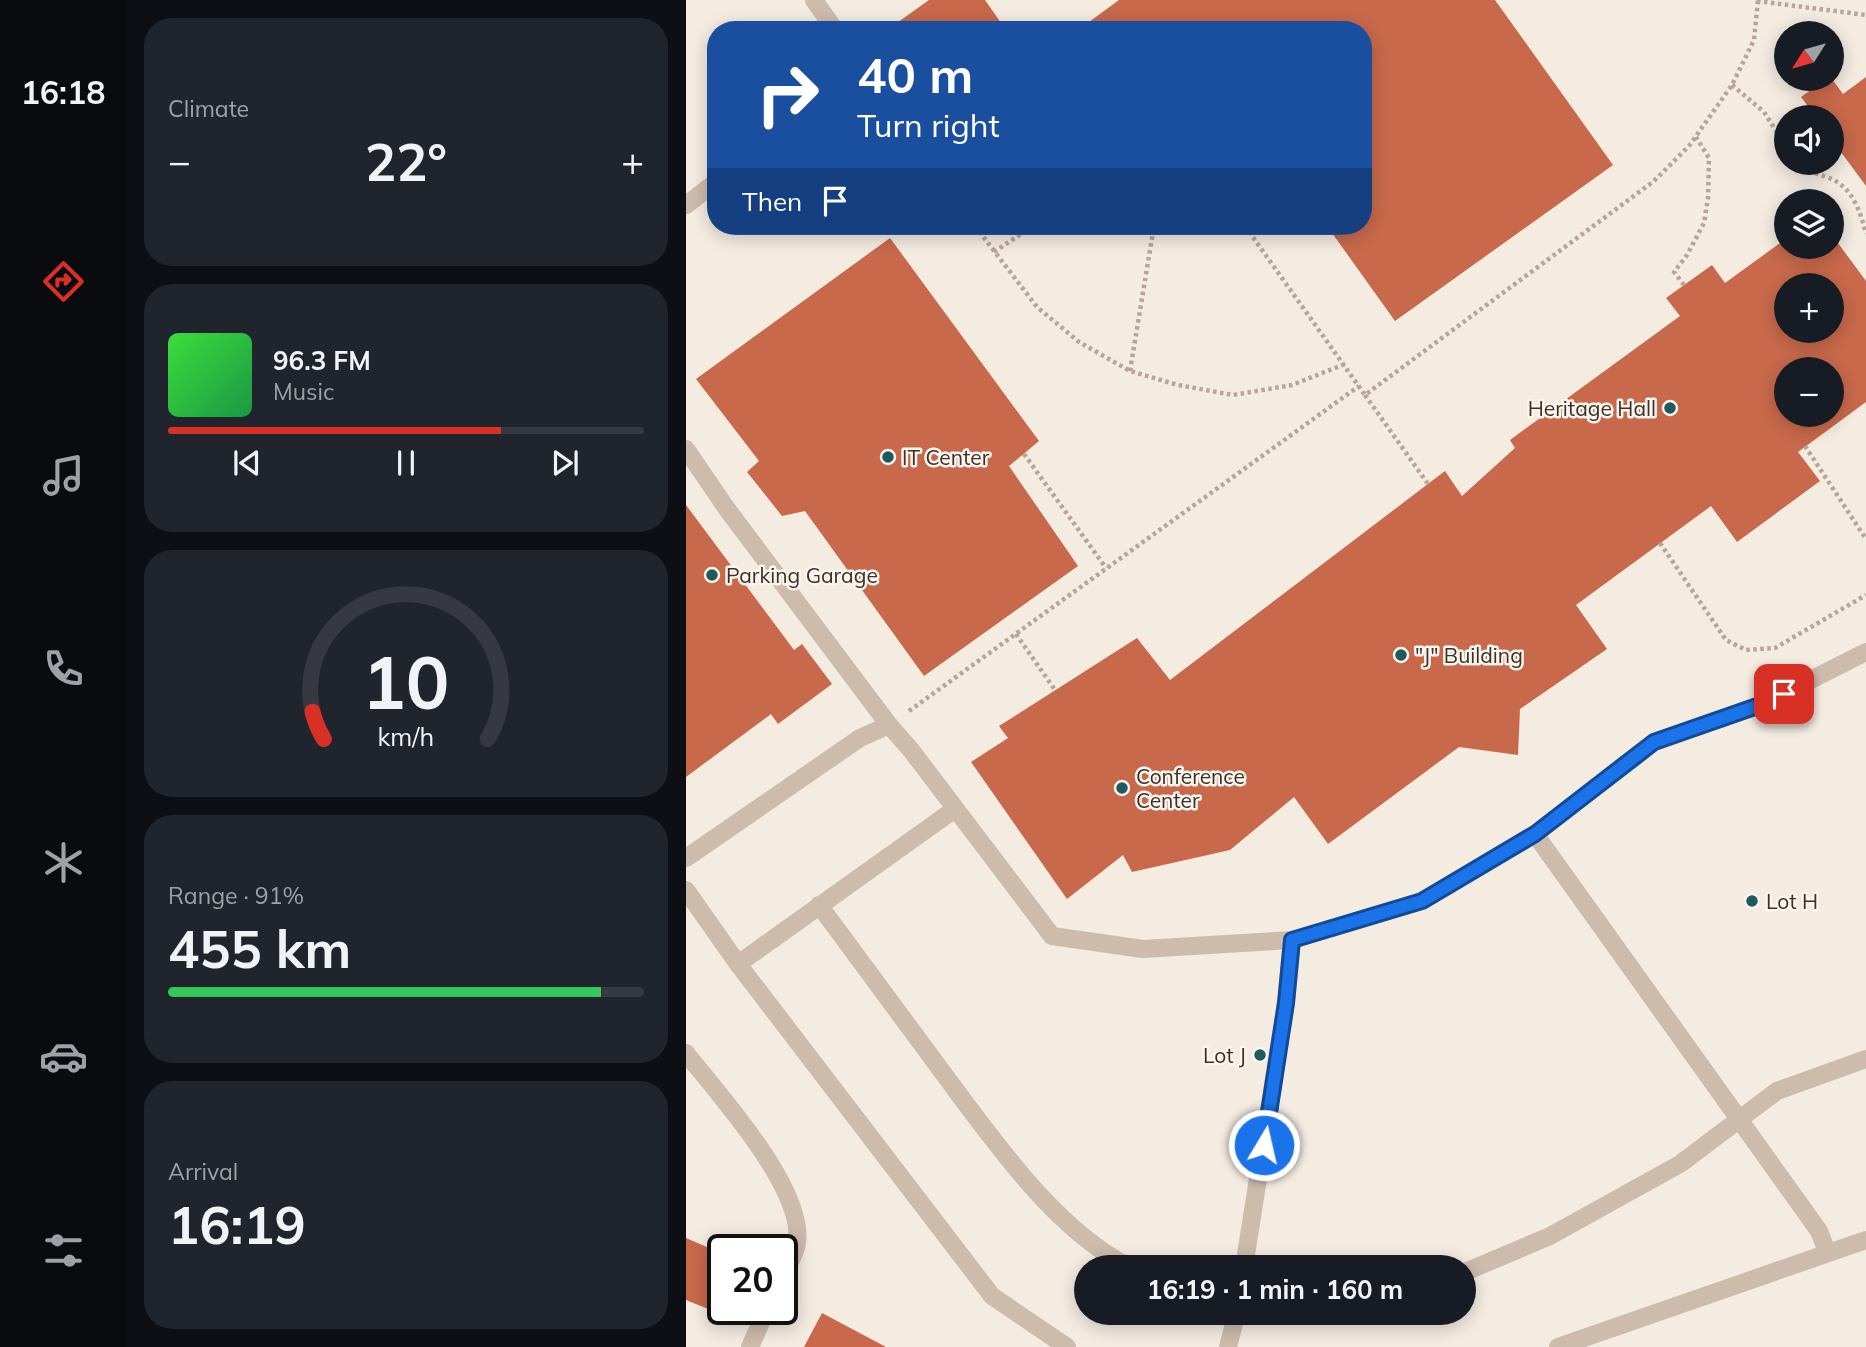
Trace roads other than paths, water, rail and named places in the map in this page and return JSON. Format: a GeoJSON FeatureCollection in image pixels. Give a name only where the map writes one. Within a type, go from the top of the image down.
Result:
{"type":"FeatureCollection","features":[{"type":"Feature","properties":{"kind":"lane"},"geometry":{"type":"LineString","coordinates":[[814,0],[829,21]]}},
{"type":"Feature","properties":{"kind":"lane"},"geometry":{"type":"LineString","coordinates":[[686,205],[707,189]]}},
{"type":"Feature","properties":{"kind":"lane"},"geometry":{"type":"LineString","coordinates":[[686,449],[727,509],[889,725],[911,750],[1052,936],[1143,949],[1292,940],[1422,901],[1535,834],[1654,742],[1763,704],[1866,652]]}},
{"type":"Feature","properties":{"kind":"lane"},"geometry":{"type":"LineString","coordinates":[[686,858],[860,738],[889,725]]}},
{"type":"Feature","properties":{"kind":"lane"},"geometry":{"type":"LineString","coordinates":[[738,964],[955,809]]}},
{"type":"Feature","properties":{"kind":"lane"},"geometry":{"type":"LineString","coordinates":[[1535,834],[1819,1231],[1827,1252]]}},
{"type":"Feature","properties":{"kind":"lane"},"geometry":{"type":"LineString","coordinates":[[686,890],[738,964],[992,1296],[1067,1347]]}},
{"type":"Feature","properties":{"kind":"lane"},"geometry":{"type":"LineString","coordinates":[[819,905],[977,1120],[1009,1159],[1060,1215],[1090,1243],[1110,1255]]}},
{"type":"Feature","properties":{"kind":"lane"},"geometry":{"type":"LineString","coordinates":[[1246,1255],[1286,1003],[1292,940]]}},
{"type":"Feature","properties":{"kind":"lane"},"geometry":{"type":"LineString","coordinates":[[686,1053],[760,1149],[789,1195],[797,1219],[797,1234]]}},
{"type":"Feature","properties":{"kind":"lane"},"geometry":{"type":"LineString","coordinates":[[1476,1267],[1550,1236],[1680,1164],[1777,1091],[1866,1059]]}},
{"type":"Feature","properties":{"kind":"lane"},"geometry":{"type":"LineString","coordinates":[[1558,1347],[1866,1240]]}},
{"type":"Feature","properties":{"kind":"lane"},"geometry":{"type":"LineString","coordinates":[[750,1347],[760,1325]]}},
{"type":"Feature","properties":{"kind":"lane"},"geometry":{"type":"LineString","coordinates":[[1228,1347],[1233,1325]]}},
{"type":"Feature","properties":{"kind":"place","name":"Heritage Hall"},"geometry":{"type":"Point","coordinates":[1670,408]}},
{"type":"Feature","properties":{"kind":"place","name":"IT Center"},"geometry":{"type":"Point","coordinates":[888,457]}},
{"type":"Feature","properties":{"kind":"place","name":"Parking Garage"},"geometry":{"type":"Point","coordinates":[712,575]}},
{"type":"Feature","properties":{"kind":"place","name":"\"J\" Building"},"geometry":{"type":"Point","coordinates":[1401,655]}},
{"type":"Feature","properties":{"kind":"place","name":"Conference Center"},"geometry":{"type":"Point","coordinates":[1122,788]}},
{"type":"Feature","properties":{"kind":"place","name":"Lot H"},"geometry":{"type":"Point","coordinates":[1752,901]}},
{"type":"Feature","properties":{"kind":"place","name":"Lot J"},"geometry":{"type":"Point","coordinates":[1260,1055]}}]}
